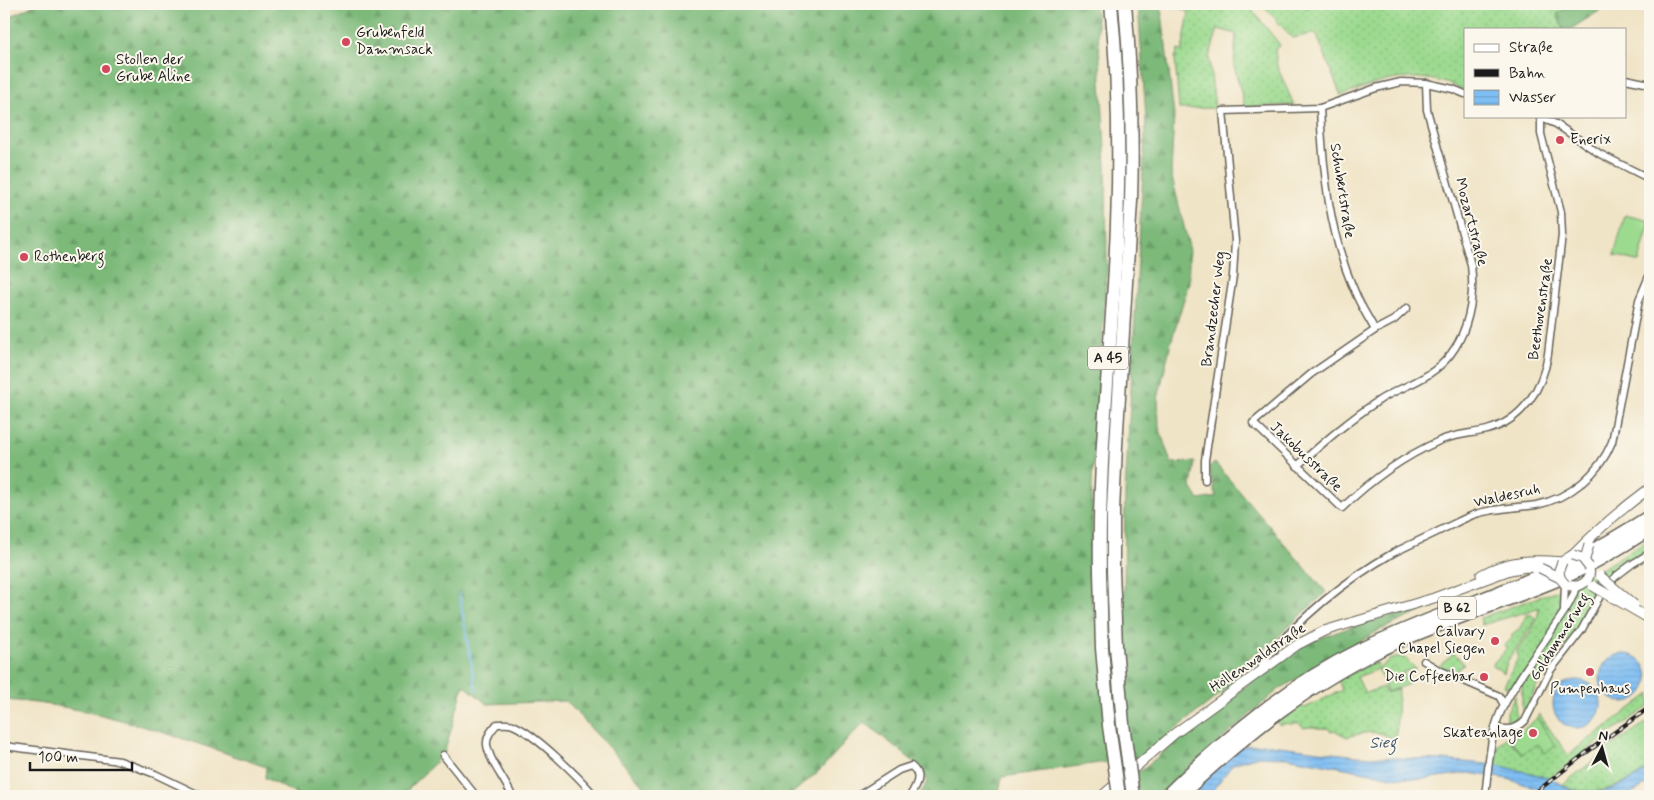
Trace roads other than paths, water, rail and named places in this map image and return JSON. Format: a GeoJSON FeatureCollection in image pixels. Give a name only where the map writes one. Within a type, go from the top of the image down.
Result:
{"type":"FeatureCollection","features":[{"type":"Feature","properties":{"kind":"highway","name":"A 45"},"geometry":{"type":"LineString","coordinates":[[1111,4],[1118,107],[1118,200],[1101,476],[1100,570],[1104,668],[1109,726],[1119,796]]}},
{"type":"Feature","properties":{"kind":"highway","name":"A 45"},"geometry":{"type":"LineString","coordinates":[[1125,4],[1130,76],[1132,176],[1114,483],[1113,570],[1116,647],[1121,704],[1133,796]]}},
{"type":"Feature","properties":{"kind":"highway","name":"B 62"},"geometry":{"type":"LineString","coordinates":[[1180,796],[1300,685],[1360,649],[1568,563],[1598,548],[1650,516]]}},
{"type":"Feature","properties":{"kind":"highway","name":"B 62"},"geometry":{"type":"LineString","coordinates":[[1166,796],[1224,742],[1270,711],[1366,658],[1423,632],[1573,573],[1650,529]]}},
{"type":"Feature","properties":{"kind":"street"},"geometry":{"type":"LineString","coordinates":[[1626,79],[1650,84]]}},
{"type":"Feature","properties":{"kind":"street"},"geometry":{"type":"LineString","coordinates":[[1320,108],[1376,88],[1401,82],[1426,83],[1464,94]]}},
{"type":"Feature","properties":{"kind":"street","name":"Mozartstraße"},"geometry":{"type":"LineString","coordinates":[[1297,466],[1351,419],[1380,399],[1429,375],[1443,363],[1457,346],[1466,326],[1471,303],[1471,266],[1427,110],[1426,83]]}},
{"type":"Feature","properties":{"kind":"street","name":"Brandzecher Weg"},"geometry":{"type":"LineString","coordinates":[[1205,480],[1205,460],[1233,276],[1234,241],[1223,111],[1320,108]]}},
{"type":"Feature","properties":{"kind":"street","name":"Schubertstraße"},"geometry":{"type":"LineString","coordinates":[[1320,108],[1322,160],[1333,229],[1355,293],[1375,330]]}},
{"type":"Feature","properties":{"kind":"street","name":"Beethovenstraße"},"geometry":{"type":"LineString","coordinates":[[1342,508],[1364,487],[1409,457],[1438,441],[1449,437],[1488,430],[1502,424],[1521,410],[1536,392],[1544,373],[1548,354],[1562,235],[1560,212],[1541,134],[1540,118]]}},
{"type":"Feature","properties":{"kind":"street"},"geometry":{"type":"LineString","coordinates":[[1542,118],[1576,136],[1600,154],[1650,179]]}},
{"type":"Feature","properties":{"kind":"street","name":"Waldesruh"},"geometry":{"type":"LineString","coordinates":[[1262,668],[1262,663],[1280,641],[1318,606],[1361,574],[1393,554],[1475,514],[1537,504],[1563,496],[1579,486],[1599,465],[1607,454],[1612,442],[1639,300],[1650,274]]}},
{"type":"Feature","properties":{"kind":"street"},"geometry":{"type":"LineString","coordinates":[[1375,330],[1394,320],[1407,308]]}},
{"type":"Feature","properties":{"kind":"street","name":"Jakobusstraße"},"geometry":{"type":"LineString","coordinates":[[1342,508],[1253,424],[1311,374],[1375,330]]}},
{"type":"Feature","properties":{"kind":"street"},"geometry":{"type":"LineString","coordinates":[[1564,613],[1563,581],[1559,570],[1559,561],[1575,553],[1596,532],[1650,488]]}},
{"type":"Feature","properties":{"kind":"street"},"geometry":{"type":"LineString","coordinates":[[1485,795],[1495,728],[1504,704],[1573,597],[1587,580],[1592,569],[1589,545],[1596,532]]}},
{"type":"Feature","properties":{"kind":"street","name":"Höllenwaldstraße"},"geometry":{"type":"LineString","coordinates":[[1575,553],[1650,618]]}},
{"type":"Feature","properties":{"kind":"street","name":"Goldammerweg"},"geometry":{"type":"LineString","coordinates":[[1495,728],[1509,730],[1520,726],[1525,720],[1550,671],[1581,631],[1600,596],[1615,578],[1632,564],[1650,553]]}},
{"type":"Feature","properties":{"kind":"street","name":"Höllenwaldstraße"},"geometry":{"type":"LineString","coordinates":[[1455,589],[1493,568],[1509,563],[1525,560],[1559,561]]}},
{"type":"Feature","properties":{"kind":"street","name":"Höllenwaldstraße"},"geometry":{"type":"LineString","coordinates":[[1102,796],[1174,734],[1262,668],[1297,645],[1324,631],[1434,598],[1510,570],[1526,566],[1540,568],[1563,581],[1584,585],[1650,618]]}},
{"type":"Feature","properties":{"kind":"street"},"geometry":{"type":"LineString","coordinates":[[1424,661],[1439,670],[1499,696],[1504,704]]}},
{"type":"Feature","properties":{"kind":"street"},"geometry":{"type":"LineString","coordinates":[[512,796],[492,760],[487,745],[490,731],[497,724],[512,724],[546,749],[595,796]]}},
{"type":"Feature","properties":{"kind":"street"},"geometry":{"type":"LineString","coordinates":[[4,746],[120,761],[155,774],[200,796]]}},
{"type":"Feature","properties":{"kind":"street"},"geometry":{"type":"LineString","coordinates":[[443,755],[476,796]]}},
{"type":"Feature","properties":{"kind":"street"},"geometry":{"type":"LineString","coordinates":[[858,796],[900,770],[912,766],[917,770],[918,777],[910,796]]}},
{"type":"Feature","properties":{"kind":"water"},"geometry":{"type":"Polygon","coordinates":[[[1619,654],[1629,654],[1641,661],[1648,673],[1648,683],[1641,695],[1629,702],[1619,702],[1611,698],[1604,691],[1600,683],[1600,673],[1604,665],[1611,658],[1619,654]]]}},
{"type":"Feature","properties":{"kind":"water"},"geometry":{"type":"Polygon","coordinates":[[[1572,680],[1582,680],[1594,687],[1601,699],[1601,709],[1594,721],[1582,728],[1572,728],[1564,724],[1557,717],[1553,709],[1553,699],[1557,691],[1564,684],[1572,680]]]}},
{"type":"Feature","properties":{"kind":"water"},"geometry":{"type":"Polygon","coordinates":[[[1264,744],[1357,756],[1497,765],[1550,778],[1571,790],[1586,792],[1601,792],[1615,788],[1640,775],[1650,767],[1650,783],[1626,796],[1559,796],[1508,779],[1469,773],[1421,779],[1392,777],[1287,757],[1258,756],[1233,764],[1208,796],[1188,796],[1234,747],[1264,744]]]}},
{"type":"Feature","properties":{"kind":"waterway"},"geometry":{"type":"LineString","coordinates":[[459,594],[476,690]]}},
{"type":"Feature","properties":{"kind":"railway"},"geometry":{"type":"LineString","coordinates":[[1531,796],[1587,752],[1650,707]]}},
{"type":"Feature","properties":{"kind":"place","name":"Grubenfeld Dammsack"},"geometry":{"type":"Point","coordinates":[346,42]}},
{"type":"Feature","properties":{"kind":"place","name":"Stollen der Grube Aline"},"geometry":{"type":"Point","coordinates":[106,69]}},
{"type":"Feature","properties":{"kind":"place","name":"Enerix"},"geometry":{"type":"Point","coordinates":[1560,140]}},
{"type":"Feature","properties":{"kind":"place","name":"Rothenberg"},"geometry":{"type":"Point","coordinates":[24,257]}},
{"type":"Feature","properties":{"kind":"place","name":"Calvary Chapel Siegen"},"geometry":{"type":"Point","coordinates":[1495,641]}},
{"type":"Feature","properties":{"kind":"place","name":"Pumpenhaus"},"geometry":{"type":"Point","coordinates":[1590,672]}},
{"type":"Feature","properties":{"kind":"place","name":"Die Coffeebar"},"geometry":{"type":"Point","coordinates":[1484,677]}},
{"type":"Feature","properties":{"kind":"place","name":"Skateanlage"},"geometry":{"type":"Point","coordinates":[1533,733]}},
{"type":"Feature","properties":{"kind":"water label","name":"Sieg"},"geometry":{"type":"Point","coordinates":[1383,743]}}]}
